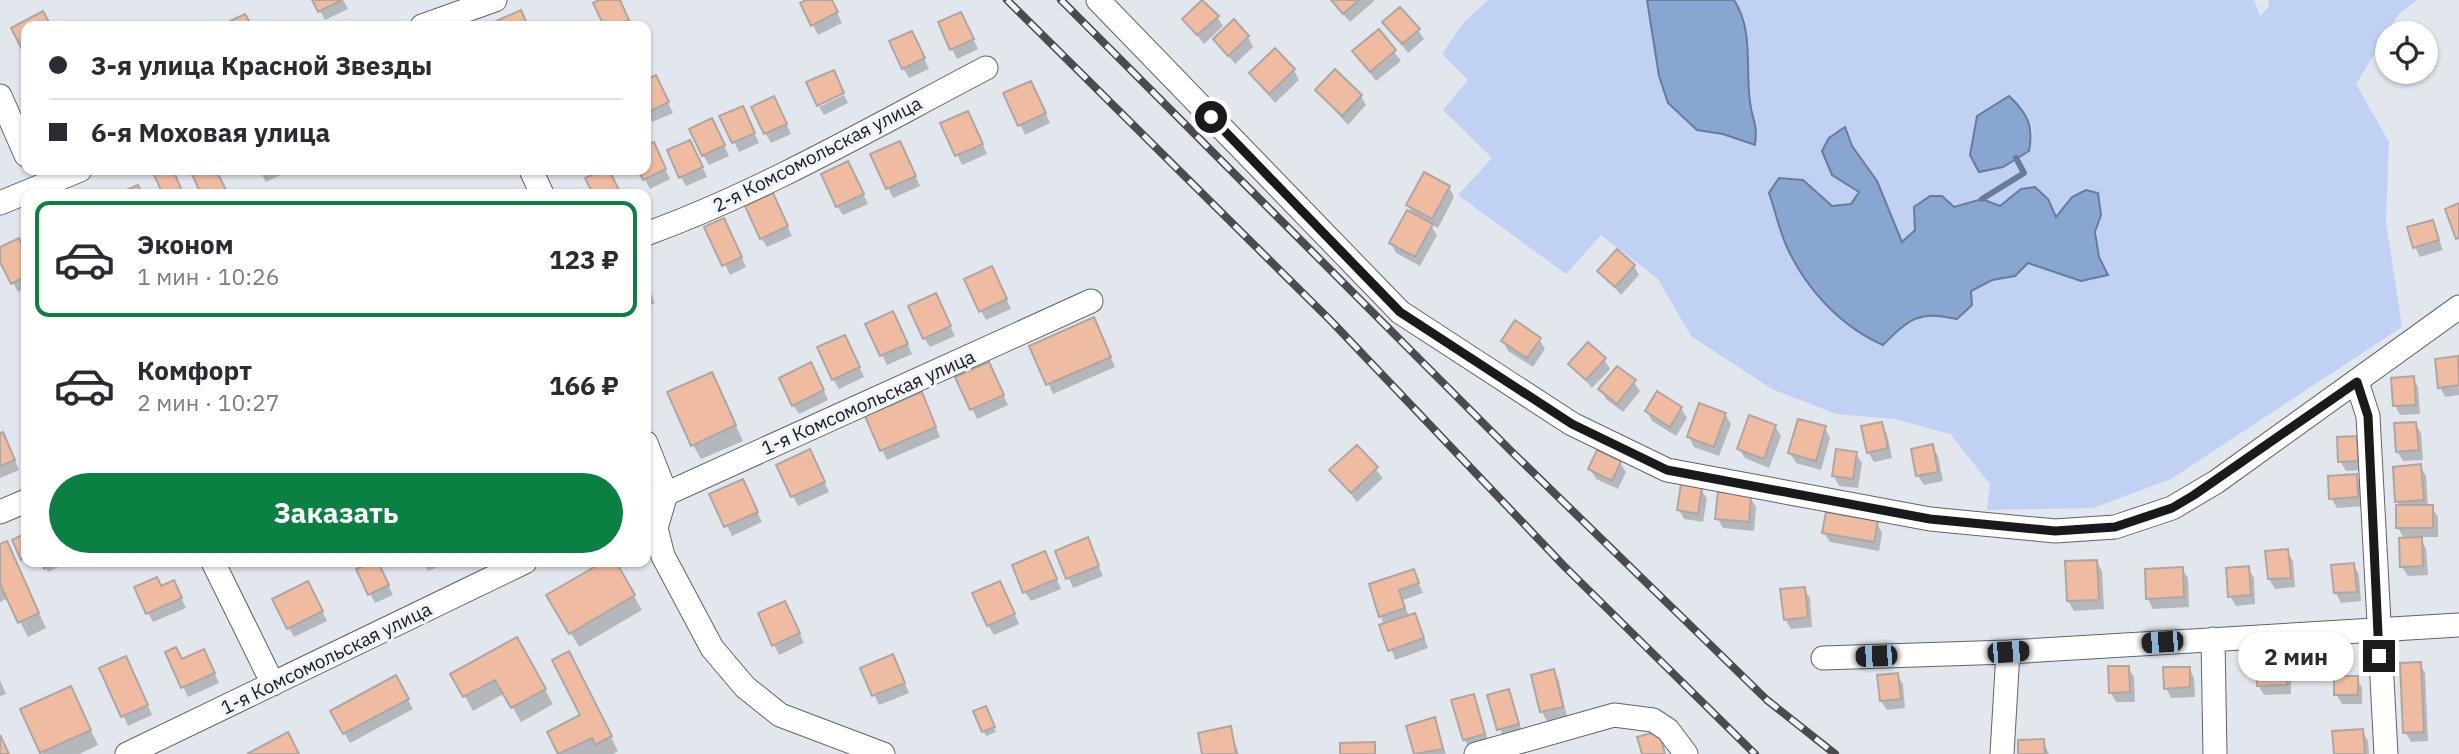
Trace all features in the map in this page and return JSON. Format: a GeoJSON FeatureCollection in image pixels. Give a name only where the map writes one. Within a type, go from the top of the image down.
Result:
{"type":"FeatureCollection","features":[{"type":"Feature","properties":{"kind":"street"},"geometry":{"type":"LineString","coordinates":[[437,21],[495,0]]}},
{"type":"Feature","properties":{"kind":"street"},"geometry":{"type":"LineString","coordinates":[[1098,0],[1400,312],[1572,424],[1667,470],[1930,519],[2055,531],[2115,527],[2172,508],[2216,482],[2459,307]]}},
{"type":"Feature","properties":{"kind":"street","name":"2-я Комсомольская улица"},"geometry":{"type":"LineString","coordinates":[[651,232],[796,168],[986,68]]}},
{"type":"Feature","properties":{"kind":"street"},"geometry":{"type":"LineString","coordinates":[[0,96],[21,144]]}},
{"type":"Feature","properties":{"kind":"street"},"geometry":{"type":"LineString","coordinates":[[39,183],[64,175]]}},
{"type":"Feature","properties":{"kind":"street"},"geometry":{"type":"LineString","coordinates":[[0,203],[21,192]]}},
{"type":"Feature","properties":{"kind":"street","name":"1-я Комсомольская улица"},"geometry":{"type":"LineString","coordinates":[[656,498],[1091,301]]}},
{"type":"Feature","properties":{"kind":"street"},"geometry":{"type":"LineString","coordinates":[[2357,382],[2368,416],[2386,754]]}},
{"type":"Feature","properties":{"kind":"street"},"geometry":{"type":"LineString","coordinates":[[651,470],[656,498],[656,528],[663,556],[712,648],[745,687],[780,715],[883,754]]}},
{"type":"Feature","properties":{"kind":"street"},"geometry":{"type":"LineString","coordinates":[[0,512],[21,503]]}},
{"type":"Feature","properties":{"kind":"street"},"geometry":{"type":"LineString","coordinates":[[215,567],[273,684]]}},
{"type":"Feature","properties":{"kind":"street","name":"1-я Комсомольская улица"},"geometry":{"type":"LineString","coordinates":[[127,754],[515,567]]}},
{"type":"Feature","properties":{"kind":"street"},"geometry":{"type":"LineString","coordinates":[[1823,658],[2008,652],[2459,625]]}},
{"type":"Feature","properties":{"kind":"street"},"geometry":{"type":"LineString","coordinates":[[2213,639],[2216,754]]}},
{"type":"Feature","properties":{"kind":"street"},"geometry":{"type":"LineString","coordinates":[[2002,754],[2008,652]]}},
{"type":"Feature","properties":{"kind":"street"},"geometry":{"type":"LineString","coordinates":[[1476,754],[1614,715],[1653,720],[1668,730],[1686,754]]}},
{"type":"Feature","properties":{"kind":"shaded area"},"geometry":{"type":"Polygon","coordinates":[[[1488,0],[1647,0],[1652,25],[1697,130],[1723,134],[1755,144],[1747,37],[1734,0],[2254,0],[2260,16],[2269,6],[2269,0],[2417,0],[2399,14],[2395,21],[2375,21],[2375,53],[2356,84],[2389,142],[2386,222],[2402,327],[2171,479],[2093,508],[1987,510],[1990,484],[1950,434],[1895,419],[1836,414],[1772,389],[1691,336],[1658,279],[1601,235],[1566,274],[1458,195],[1492,158],[1443,110],[1468,80],[1442,54],[1463,23],[1488,0]],[[2024,110],[1974,136],[1970,155],[2003,167],[2029,150],[2033,131],[2024,110]],[[1845,127],[1849,188],[1859,192],[1851,204],[1832,207],[1824,200],[1770,194],[1776,214],[1900,328],[1992,280],[2015,276],[2028,263],[2081,281],[2108,275],[2098,246],[2097,231],[2101,215],[2060,211],[2056,218],[2048,199],[2021,189],[2000,206],[1982,199],[1954,207],[1942,196],[1902,242],[1877,181],[1852,146],[1845,127]]]}},
{"type":"Feature","properties":{"kind":"shaded area"},"geometry":{"type":"Polygon","coordinates":[[[1647,0],[1734,0],[1747,37],[1755,145],[1723,134],[1697,130],[1668,103],[1659,76],[1647,0]]]}},
{"type":"Feature","properties":{"kind":"shaded area"},"geometry":{"type":"Polygon","coordinates":[[[2009,96],[2028,120],[2031,134],[2029,151],[2003,167],[1979,172],[1970,155],[1977,116],[2009,96]]]}},
{"type":"Feature","properties":{"kind":"shaded area"},"geometry":{"type":"Polygon","coordinates":[[[1845,127],[1852,146],[1877,181],[1902,242],[1915,230],[1914,207],[1930,196],[1942,196],[1954,207],[1982,199],[2000,206],[2021,189],[2035,187],[2048,199],[2056,217],[2072,197],[2086,190],[2098,193],[2101,215],[2095,232],[2099,257],[2108,275],[2081,281],[2028,263],[2015,276],[1992,280],[1971,291],[1972,305],[1957,319],[1933,316],[1916,318],[1883,345],[1867,337],[1838,316],[1803,276],[1781,233],[1769,193],[1779,178],[1803,180],[1832,206],[1851,204],[1859,192],[1832,175],[1822,151],[1829,138],[1845,127]]]}},
{"type":"Feature","properties":{"kind":"building"},"geometry":{"type":"Polygon","coordinates":[[[312,0],[342,0],[318,12],[312,0]]]}},
{"type":"Feature","properties":{"kind":"building"},"geometry":{"type":"Polygon","coordinates":[[[599,0],[620,0],[629,20],[602,21],[593,3],[599,0]]]}},
{"type":"Feature","properties":{"kind":"building"},"geometry":{"type":"Polygon","coordinates":[[[806,0],[832,0],[838,12],[811,26],[800,3],[806,0]]]}},
{"type":"Feature","properties":{"kind":"building"},"geometry":{"type":"Polygon","coordinates":[[[1202,0],[1219,16],[1197,35],[1182,19],[1202,0]]]}},
{"type":"Feature","properties":{"kind":"building"},"geometry":{"type":"Polygon","coordinates":[[[1331,0],[1359,0],[1343,14],[1331,0]]]}},
{"type":"Feature","properties":{"kind":"building"},"geometry":{"type":"Polygon","coordinates":[[[1400,7],[1420,29],[1402,44],[1382,22],[1400,7]]]}},
{"type":"Feature","properties":{"kind":"building"},"geometry":{"type":"Polygon","coordinates":[[[521,10],[526,21],[496,21],[521,10]]]}},
{"type":"Feature","properties":{"kind":"building"},"geometry":{"type":"Polygon","coordinates":[[[43,11],[48,21],[24,21],[43,11]]]}},
{"type":"Feature","properties":{"kind":"building"},"geometry":{"type":"Polygon","coordinates":[[[961,12],[974,39],[950,50],[938,22],[961,12]]]}},
{"type":"Feature","properties":{"kind":"building"},"geometry":{"type":"Polygon","coordinates":[[[245,14],[249,21],[230,21],[245,14]]]}},
{"type":"Feature","properties":{"kind":"building"},"geometry":{"type":"Polygon","coordinates":[[[1234,19],[1249,36],[1228,56],[1213,39],[1234,19]]]}},
{"type":"Feature","properties":{"kind":"building"},"geometry":{"type":"Polygon","coordinates":[[[21,23],[21,47],[11,28],[21,23]]]}},
{"type":"Feature","properties":{"kind":"building"},"geometry":{"type":"Polygon","coordinates":[[[1379,29],[1396,50],[1370,72],[1352,51],[1379,29]]]}},
{"type":"Feature","properties":{"kind":"building"},"geometry":{"type":"Polygon","coordinates":[[[912,31],[925,58],[902,69],[889,41],[912,31]]]}},
{"type":"Feature","properties":{"kind":"building"},"geometry":{"type":"Polygon","coordinates":[[[1275,48],[1295,69],[1269,94],[1249,73],[1275,48]]]}},
{"type":"Feature","properties":{"kind":"building"},"geometry":{"type":"Polygon","coordinates":[[[1335,69],[1362,95],[1342,116],[1315,90],[1335,69]]]}},
{"type":"Feature","properties":{"kind":"building"},"geometry":{"type":"Polygon","coordinates":[[[834,70],[844,93],[817,106],[806,82],[834,70]]]}},
{"type":"Feature","properties":{"kind":"building"},"geometry":{"type":"Polygon","coordinates":[[[656,75],[669,102],[651,111],[651,78],[656,75]]]}},
{"type":"Feature","properties":{"kind":"building"},"geometry":{"type":"Polygon","coordinates":[[[1031,81],[1046,113],[1018,126],[1003,93],[1031,81]]]}},
{"type":"Feature","properties":{"kind":"building"},"geometry":{"type":"Polygon","coordinates":[[[774,96],[787,124],[764,134],[751,107],[774,96]]]}},
{"type":"Feature","properties":{"kind":"building"},"geometry":{"type":"Polygon","coordinates":[[[743,106],[755,133],[732,143],[719,116],[743,106]]]}},
{"type":"Feature","properties":{"kind":"building"},"geometry":{"type":"Polygon","coordinates":[[[968,111],[983,144],[955,156],[940,123],[968,111]]]}},
{"type":"Feature","properties":{"kind":"building"},"geometry":{"type":"Polygon","coordinates":[[[712,118],[725,145],[702,156],[689,129],[712,118]]]}},
{"type":"Feature","properties":{"kind":"building"},"geometry":{"type":"Polygon","coordinates":[[[690,140],[703,167],[679,178],[667,150],[690,140]]]}},
{"type":"Feature","properties":{"kind":"building"},"geometry":{"type":"Polygon","coordinates":[[[900,141],[916,176],[886,189],[870,154],[900,141]]]}},
{"type":"Feature","properties":{"kind":"building"},"geometry":{"type":"Polygon","coordinates":[[[654,142],[666,169],[643,180],[640,175],[651,175],[651,143],[654,142]]]}},
{"type":"Feature","properties":{"kind":"building"},"geometry":{"type":"Polygon","coordinates":[[[848,161],[864,194],[836,207],[821,174],[848,161]]]}},
{"type":"Feature","properties":{"kind":"building"},"geometry":{"type":"Polygon","coordinates":[[[1424,172],[1450,186],[1432,219],[1406,205],[1424,172]]]}},
{"type":"Feature","properties":{"kind":"building"},"geometry":{"type":"Polygon","coordinates":[[[154,175],[175,175],[181,189],[161,189],[154,175]]]}},
{"type":"Feature","properties":{"kind":"building"},"geometry":{"type":"Polygon","coordinates":[[[192,175],[218,175],[226,189],[199,189],[192,175]]]}},
{"type":"Feature","properties":{"kind":"building"},"geometry":{"type":"Polygon","coordinates":[[[592,175],[612,175],[618,189],[590,189],[585,178],[592,175]]]}},
{"type":"Feature","properties":{"kind":"building"},"geometry":{"type":"Polygon","coordinates":[[[773,193],[788,226],[760,239],[745,206],[773,193]]]}},
{"type":"Feature","properties":{"kind":"building"},"geometry":{"type":"Polygon","coordinates":[[[2459,203],[2459,238],[2456,239],[2445,209],[2459,203]]]}},
{"type":"Feature","properties":{"kind":"building"},"geometry":{"type":"Polygon","coordinates":[[[1407,210],[1433,224],[1415,257],[1389,243],[1407,210]]]}},
{"type":"Feature","properties":{"kind":"building"},"geometry":{"type":"Polygon","coordinates":[[[724,218],[742,257],[722,266],[704,227],[724,218]]]}},
{"type":"Feature","properties":{"kind":"building"},"geometry":{"type":"Polygon","coordinates":[[[2433,220],[2439,240],[2413,248],[2407,227],[2433,220]]]}},
{"type":"Feature","properties":{"kind":"building"},"geometry":{"type":"Polygon","coordinates":[[[19,238],[21,242],[21,279],[11,284],[0,262],[0,247],[19,238]]]}},
{"type":"Feature","properties":{"kind":"building"},"geometry":{"type":"Polygon","coordinates":[[[1617,249],[1635,265],[1615,287],[1597,271],[1617,249]]]}},
{"type":"Feature","properties":{"kind":"building"},"geometry":{"type":"Polygon","coordinates":[[[992,266],[1007,299],[979,312],[964,279],[992,266]]]}},
{"type":"Feature","properties":{"kind":"building"},"geometry":{"type":"Polygon","coordinates":[[[936,293],[951,326],[923,339],[908,306],[936,293]]]}},
{"type":"Feature","properties":{"kind":"building"},"geometry":{"type":"Polygon","coordinates":[[[893,311],[908,344],[880,356],[865,324],[893,311]]]}},
{"type":"Feature","properties":{"kind":"building"},"geometry":{"type":"Polygon","coordinates":[[[1094,317],[1111,357],[1046,385],[1029,346],[1094,317]]]}},
{"type":"Feature","properties":{"kind":"building"},"geometry":{"type":"Polygon","coordinates":[[[1515,320],[1541,338],[1527,358],[1501,341],[1515,320]]]}},
{"type":"Feature","properties":{"kind":"building"},"geometry":{"type":"Polygon","coordinates":[[[845,335],[860,367],[832,380],[817,347],[845,335]]]}},
{"type":"Feature","properties":{"kind":"building"},"geometry":{"type":"Polygon","coordinates":[[[1588,342],[1606,358],[1586,380],[1568,364],[1588,342]]]}},
{"type":"Feature","properties":{"kind":"building"},"geometry":{"type":"Polygon","coordinates":[[[2458,356],[2459,385],[2438,388],[2435,359],[2458,356]]]}},
{"type":"Feature","properties":{"kind":"building"},"geometry":{"type":"Polygon","coordinates":[[[811,362],[824,390],[792,406],[779,378],[811,362]]]}},
{"type":"Feature","properties":{"kind":"building"},"geometry":{"type":"Polygon","coordinates":[[[989,362],[1004,395],[970,410],[955,377],[989,362]]]}},
{"type":"Feature","properties":{"kind":"building"},"geometry":{"type":"Polygon","coordinates":[[[1617,366],[1636,380],[1617,404],[1598,389],[1617,366]]]}},
{"type":"Feature","properties":{"kind":"building"},"geometry":{"type":"Polygon","coordinates":[[[712,372],[736,425],[691,446],[667,392],[712,372]]]}},
{"type":"Feature","properties":{"kind":"building"},"geometry":{"type":"Polygon","coordinates":[[[2414,376],[2416,405],[2393,406],[2391,378],[2414,376]]]}},
{"type":"Feature","properties":{"kind":"building"},"geometry":{"type":"Polygon","coordinates":[[[1657,391],[1682,407],[1670,427],[1645,411],[1657,391]]]}},
{"type":"Feature","properties":{"kind":"building"},"geometry":{"type":"Polygon","coordinates":[[[922,392],[936,427],[880,451],[865,416],[922,392]]]}},
{"type":"Feature","properties":{"kind":"building"},"geometry":{"type":"Polygon","coordinates":[[[1699,403],[1726,413],[1714,447],[1687,437],[1699,403]]]}},
{"type":"Feature","properties":{"kind":"building"},"geometry":{"type":"Polygon","coordinates":[[[1749,415],[1776,425],[1764,459],[1737,449],[1749,415]]]}},
{"type":"Feature","properties":{"kind":"building"},"geometry":{"type":"Polygon","coordinates":[[[1798,419],[1826,426],[1816,461],[1788,453],[1798,419]]]}},
{"type":"Feature","properties":{"kind":"building"},"geometry":{"type":"Polygon","coordinates":[[[1882,422],[1888,448],[1867,453],[1861,426],[1882,422]]]}},
{"type":"Feature","properties":{"kind":"building"},"geometry":{"type":"Polygon","coordinates":[[[2416,422],[2419,450],[2396,452],[2394,423],[2416,422]]]}},
{"type":"Feature","properties":{"kind":"building"},"geometry":{"type":"Polygon","coordinates":[[[3,432],[15,460],[0,466],[0,433],[3,432]]]}},
{"type":"Feature","properties":{"kind":"building"},"geometry":{"type":"Polygon","coordinates":[[[2357,436],[2358,461],[2338,462],[2337,437],[2357,436]]]}},
{"type":"Feature","properties":{"kind":"building"},"geometry":{"type":"Polygon","coordinates":[[[1933,444],[1938,472],[1916,476],[1911,449],[1933,444]]]}},
{"type":"Feature","properties":{"kind":"building"},"geometry":{"type":"Polygon","coordinates":[[[1357,445],[1378,467],[1351,493],[1329,470],[1357,445]]]}},
{"type":"Feature","properties":{"kind":"building"},"geometry":{"type":"Polygon","coordinates":[[[810,449],[825,482],[791,497],[776,465],[810,449]]]}},
{"type":"Feature","properties":{"kind":"building"},"geometry":{"type":"Polygon","coordinates":[[[1836,449],[1857,452],[1853,479],[1832,476],[1836,449]]]}},
{"type":"Feature","properties":{"kind":"building"},"geometry":{"type":"Polygon","coordinates":[[[1597,450],[1621,461],[1612,481],[1588,469],[1597,450]]]}},
{"type":"Feature","properties":{"kind":"building"},"geometry":{"type":"Polygon","coordinates":[[[2421,464],[2424,500],[2395,502],[2393,467],[2421,464]]]}},
{"type":"Feature","properties":{"kind":"building"},"geometry":{"type":"Polygon","coordinates":[[[2357,474],[2358,497],[2329,499],[2328,476],[2357,474]]]}},
{"type":"Feature","properties":{"kind":"building"},"geometry":{"type":"Polygon","coordinates":[[[743,479],[758,512],[724,527],[709,494],[743,479]]]}},
{"type":"Feature","properties":{"kind":"building"},"geometry":{"type":"Polygon","coordinates":[[[1681,484],[1702,487],[1698,514],[1677,510],[1681,484]]]}},
{"type":"Feature","properties":{"kind":"building"},"geometry":{"type":"Polygon","coordinates":[[[1718,492],[1751,495],[1749,522],[1715,519],[1718,492]]]}},
{"type":"Feature","properties":{"kind":"building"},"geometry":{"type":"Polygon","coordinates":[[[2396,505],[2433,505],[2433,528],[2396,528],[2396,505]]]}},
{"type":"Feature","properties":{"kind":"building"},"geometry":{"type":"Polygon","coordinates":[[[1826,512],[1878,521],[1874,542],[1822,533],[1826,512]]]}},
{"type":"Feature","properties":{"kind":"building"},"geometry":{"type":"Polygon","coordinates":[[[21,536],[21,560],[12,540],[21,536]]]}},
{"type":"Feature","properties":{"kind":"building"},"geometry":{"type":"Polygon","coordinates":[[[1088,537],[1099,566],[1066,579],[1055,551],[1088,537]]]}},
{"type":"Feature","properties":{"kind":"building"},"geometry":{"type":"Polygon","coordinates":[[[2422,537],[2423,566],[2400,567],[2399,538],[2422,537]]]}},
{"type":"Feature","properties":{"kind":"building"},"geometry":{"type":"Polygon","coordinates":[[[7,541],[39,613],[18,623],[0,584],[0,544],[7,541]]]}},
{"type":"Feature","properties":{"kind":"building"},"geometry":{"type":"Polygon","coordinates":[[[2288,549],[2291,578],[2268,579],[2265,551],[2288,549]]]}},
{"type":"Feature","properties":{"kind":"building"},"geometry":{"type":"Polygon","coordinates":[[[1045,551],[1057,579],[1023,593],[1012,565],[1045,551]]]}},
{"type":"Feature","properties":{"kind":"building"},"geometry":{"type":"Polygon","coordinates":[[[2097,560],[2099,600],[2067,601],[2065,561],[2097,560]]]}},
{"type":"Feature","properties":{"kind":"building"},"geometry":{"type":"Polygon","coordinates":[[[2354,563],[2357,592],[2334,593],[2331,565],[2354,563]]]}},
{"type":"Feature","properties":{"kind":"building"},"geometry":{"type":"Polygon","coordinates":[[[2249,566],[2251,595],[2228,597],[2226,568],[2249,566]]]}},
{"type":"Feature","properties":{"kind":"building"},"geometry":{"type":"Polygon","coordinates":[[[380,567],[389,585],[368,595],[356,569],[380,567]]]}},
{"type":"Feature","properties":{"kind":"building"},"geometry":{"type":"Polygon","coordinates":[[[594,567],[619,567],[635,595],[569,634],[546,595],[594,567]]]}},
{"type":"Feature","properties":{"kind":"building"},"geometry":{"type":"Polygon","coordinates":[[[2183,567],[2184,597],[2146,599],[2145,569],[2183,567]]]}},
{"type":"Feature","properties":{"kind":"building"},"geometry":{"type":"Polygon","coordinates":[[[1414,569],[1419,583],[1399,590],[1405,608],[1379,617],[1369,584],[1414,569]]]}},
{"type":"Feature","properties":{"kind":"building"},"geometry":{"type":"Polygon","coordinates":[[[157,577],[161,586],[174,580],[182,598],[146,614],[134,587],[157,577]]]}},
{"type":"Feature","properties":{"kind":"building"},"geometry":{"type":"Polygon","coordinates":[[[308,581],[323,611],[287,629],[272,599],[308,581]]]}},
{"type":"Feature","properties":{"kind":"building"},"geometry":{"type":"Polygon","coordinates":[[[1000,581],[1015,614],[987,626],[972,593],[1000,581]]]}},
{"type":"Feature","properties":{"kind":"building"},"geometry":{"type":"Polygon","coordinates":[[[1805,587],[1808,617],[1784,620],[1780,589],[1805,587]]]}},
{"type":"Feature","properties":{"kind":"building"},"geometry":{"type":"Polygon","coordinates":[[[785,601],[800,633],[772,646],[758,613],[785,601]]]}},
{"type":"Feature","properties":{"kind":"building"},"geometry":{"type":"Polygon","coordinates":[[[1415,613],[1424,638],[1388,651],[1379,625],[1415,613]]]}},
{"type":"Feature","properties":{"kind":"building"},"geometry":{"type":"Polygon","coordinates":[[[517,637],[546,689],[511,708],[495,680],[463,697],[450,674],[517,637]]]}},
{"type":"Feature","properties":{"kind":"building"},"geometry":{"type":"Polygon","coordinates":[[[176,647],[182,659],[204,649],[215,673],[181,688],[165,652],[176,647]]]}},
{"type":"Feature","properties":{"kind":"building"},"geometry":{"type":"Polygon","coordinates":[[[569,651],[612,736],[595,745],[592,738],[558,754],[547,732],[580,715],[552,660],[569,651]]]}},
{"type":"Feature","properties":{"kind":"building"},"geometry":{"type":"Polygon","coordinates":[[[893,654],[905,683],[872,696],[860,668],[893,654]]]}},
{"type":"Feature","properties":{"kind":"building"},"geometry":{"type":"Polygon","coordinates":[[[126,656],[148,705],[121,717],[99,668],[126,656]]]}},
{"type":"Feature","properties":{"kind":"building"},"geometry":{"type":"Polygon","coordinates":[[[2286,661],[2287,685],[2257,686],[2256,662],[2286,661]]]}},
{"type":"Feature","properties":{"kind":"building"},"geometry":{"type":"Polygon","coordinates":[[[2421,662],[2424,732],[2403,733],[2400,663],[2421,662]]]}},
{"type":"Feature","properties":{"kind":"building"},"geometry":{"type":"Polygon","coordinates":[[[2108,666],[2129,666],[2130,692],[2109,693],[2108,666]]]}},
{"type":"Feature","properties":{"kind":"building"},"geometry":{"type":"Polygon","coordinates":[[[2163,667],[2190,667],[2190,687],[2164,689],[2163,667]]]}},
{"type":"Feature","properties":{"kind":"building"},"geometry":{"type":"Polygon","coordinates":[[[1554,669],[1563,707],[1540,712],[1531,675],[1554,669]]]}},
{"type":"Feature","properties":{"kind":"building"},"geometry":{"type":"Polygon","coordinates":[[[1898,673],[1901,699],[1880,701],[1877,675],[1898,673]]]}},
{"type":"Feature","properties":{"kind":"building"},"geometry":{"type":"Polygon","coordinates":[[[396,675],[409,699],[343,734],[330,711],[396,675]]]}},
{"type":"Feature","properties":{"kind":"building"},"geometry":{"type":"Polygon","coordinates":[[[2334,676],[2358,676],[2358,695],[2334,695],[2334,676]]]}},
{"type":"Feature","properties":{"kind":"building"},"geometry":{"type":"Polygon","coordinates":[[[71,686],[91,730],[40,753],[20,709],[71,686]]]}},
{"type":"Feature","properties":{"kind":"building"},"geometry":{"type":"Polygon","coordinates":[[[1509,689],[1519,724],[1497,730],[1487,695],[1509,689]]]}},
{"type":"Feature","properties":{"kind":"building"},"geometry":{"type":"Polygon","coordinates":[[[1474,694],[1485,734],[1463,740],[1451,700],[1474,694]]]}},
{"type":"Feature","properties":{"kind":"building"},"geometry":{"type":"Polygon","coordinates":[[[986,706],[995,727],[982,732],[973,711],[986,706]]]}},
{"type":"Feature","properties":{"kind":"building"},"geometry":{"type":"Polygon","coordinates":[[[1435,717],[1443,749],[1414,754],[1406,726],[1435,717]]]}},
{"type":"Feature","properties":{"kind":"building"},"geometry":{"type":"Polygon","coordinates":[[[1231,726],[1236,754],[1202,754],[1198,733],[1231,726]]]}},
{"type":"Feature","properties":{"kind":"building"},"geometry":{"type":"Polygon","coordinates":[[[2363,729],[2365,754],[2334,754],[2332,731],[2363,729]]]}},
{"type":"Feature","properties":{"kind":"building"},"geometry":{"type":"Polygon","coordinates":[[[1659,731],[1665,754],[1642,754],[1637,737],[1659,731]]]}},
{"type":"Feature","properties":{"kind":"building"},"geometry":{"type":"Polygon","coordinates":[[[288,732],[299,754],[247,754],[288,732]]]}},
{"type":"Feature","properties":{"kind":"building"},"geometry":{"type":"Polygon","coordinates":[[[0,735],[9,754],[0,754],[0,735]]]}},
{"type":"Feature","properties":{"kind":"building"},"geometry":{"type":"Polygon","coordinates":[[[2044,739],[2045,754],[2018,754],[2018,740],[2044,739]]]}},
{"type":"Feature","properties":{"kind":"building"},"geometry":{"type":"Polygon","coordinates":[[[1375,742],[1375,754],[1340,754],[1340,743],[1375,742]]]}},
{"type":"Feature","properties":{"kind":"waterway"},"geometry":{"type":"LineString","coordinates":[[1982,199],[2024,173],[2016,158]]}},
{"type":"Feature","properties":{"kind":"railway"},"geometry":{"type":"LineString","coordinates":[[1007,0],[1333,323],[1564,566],[1755,754]]}},
{"type":"Feature","properties":{"kind":"railway"},"geometry":{"type":"LineString","coordinates":[[1061,0],[1511,451],[1767,700],[1835,754]]}},
{"type":"Feature","properties":{"kind":"route"},"geometry":{"type":"LineString","coordinates":[[1211,117],[1400,312],[1572,424],[1667,470],[1930,519],[2055,531],[2115,527],[2172,508],[2216,482],[2357,382],[2368,416],[2379,656]]}}]}
